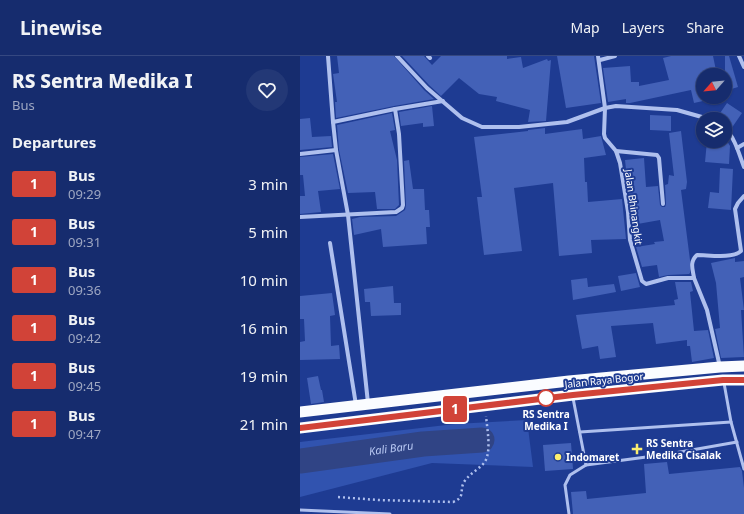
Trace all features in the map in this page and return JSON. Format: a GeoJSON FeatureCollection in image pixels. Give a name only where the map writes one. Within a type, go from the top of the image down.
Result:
{"type":"FeatureCollection","features":[{"type":"Feature","properties":{"kind":"highway","name":"Jalan Raya Bogor"},"geometry":{"type":"LineString","coordinates":[[300,412],[569,381],[720,366],[744,366]]}},
{"type":"Feature","properties":{"kind":"highway","name":"Jalan Raya Bogor"},"geometry":{"type":"LineString","coordinates":[[300,428],[573,395],[723,380],[744,380]]}},
{"type":"Feature","properties":{"kind":"street"},"geometry":{"type":"LineString","coordinates":[[328,56],[336,150],[348,215],[368,404]]}},
{"type":"Feature","properties":{"kind":"street"},"geometry":{"type":"LineString","coordinates":[[397,56],[427,88],[462,118],[482,127],[519,127],[567,122],[605,108],[616,106],[677,110],[696,115]]}},
{"type":"Feature","properties":{"kind":"street"},"geometry":{"type":"LineString","coordinates":[[599,58],[615,56]]}},
{"type":"Feature","properties":{"kind":"street"},"geometry":{"type":"LineString","coordinates":[[739,56],[744,67]]}},
{"type":"Feature","properties":{"kind":"street","name":"Jalan Bhinangkit"},"geometry":{"type":"LineString","coordinates":[[599,58],[605,108],[604,134],[605,138],[616,151],[620,163],[628,212],[630,240],[643,283],[646,284],[671,278],[694,278]]}},
{"type":"Feature","properties":{"kind":"street"},"geometry":{"type":"LineString","coordinates":[[333,122],[443,101]]}},
{"type":"Feature","properties":{"kind":"street"},"geometry":{"type":"LineString","coordinates":[[300,217],[396,212],[402,208],[399,134],[395,109]]}},
{"type":"Feature","properties":{"kind":"street"},"geometry":{"type":"LineString","coordinates":[[732,139],[744,167]]}},
{"type":"Feature","properties":{"kind":"street"},"geometry":{"type":"LineString","coordinates":[[737,148],[744,144]]}},
{"type":"Feature","properties":{"kind":"street"},"geometry":{"type":"LineString","coordinates":[[300,154],[336,150]]}},
{"type":"Feature","properties":{"kind":"street"},"geometry":{"type":"LineString","coordinates":[[616,151],[657,155],[660,158],[664,204]]}},
{"type":"Feature","properties":{"kind":"street"},"geometry":{"type":"LineString","coordinates":[[720,366],[707,310],[694,278],[691,263],[697,256],[731,255],[737,254],[741,251],[735,209],[744,196]]}},
{"type":"Feature","properties":{"kind":"street"},"geometry":{"type":"LineString","coordinates":[[330,243],[356,405]]}},
{"type":"Feature","properties":{"kind":"lane"},"geometry":{"type":"LineString","coordinates":[[720,366],[731,422],[744,469]]}},
{"type":"Feature","properties":{"kind":"lane"},"geometry":{"type":"LineString","coordinates":[[569,381],[586,465]]}},
{"type":"Feature","properties":{"kind":"lane"},"geometry":{"type":"LineString","coordinates":[[580,432],[731,422]]}},
{"type":"Feature","properties":{"kind":"lane"},"geometry":{"type":"LineString","coordinates":[[569,514],[565,485],[570,475],[586,465],[669,454],[737,442]]}},
{"type":"Feature","properties":{"kind":"lane"},"geometry":{"type":"LineString","coordinates":[[300,510],[390,514]]}},
{"type":"Feature","properties":{"kind":"path"},"geometry":{"type":"LineString","coordinates":[[338,497],[378,500],[453,502],[459,500],[462,496],[462,487],[467,477],[484,463],[487,457],[488,429],[484,406]]}},
{"type":"Feature","properties":{"kind":"shaded area"},"geometry":{"type":"Polygon","coordinates":[[[527,420],[533,467],[432,463],[300,497],[300,442],[455,424],[527,420]]]}},
{"type":"Feature","properties":{"kind":"building"},"geometry":{"type":"Polygon","coordinates":[[[337,56],[394,56],[434,99],[336,118],[335,102],[337,102],[333,74],[339,73],[337,56]]]}},
{"type":"Feature","properties":{"kind":"building"},"geometry":{"type":"Polygon","coordinates":[[[402,56],[424,56],[432,65],[441,56],[507,56],[507,59],[521,57],[523,68],[547,59],[548,61],[551,60],[546,121],[528,122],[530,110],[496,101],[497,97],[479,94],[459,78],[441,96],[402,56]]]}},
{"type":"Feature","properties":{"kind":"building"},"geometry":{"type":"Polygon","coordinates":[[[557,56],[594,56],[601,103],[566,108],[557,56]]]}},
{"type":"Feature","properties":{"kind":"building"},"geometry":{"type":"Polygon","coordinates":[[[671,56],[713,56],[716,68],[696,68],[696,103],[694,103],[691,90],[630,103],[626,103],[626,99],[608,102],[603,68],[630,66],[631,82],[639,82],[639,86],[669,80],[663,58],[671,56]]]}},
{"type":"Feature","properties":{"kind":"building"},"geometry":{"type":"Polygon","coordinates":[[[725,56],[729,56],[738,87],[732,89],[732,68],[725,68],[725,56]]]}},
{"type":"Feature","properties":{"kind":"building"},"geometry":{"type":"Polygon","coordinates":[[[726,104],[728,104],[742,113],[732,128],[732,112],[721,112],[726,104]]]}},
{"type":"Feature","properties":{"kind":"building"},"geometry":{"type":"Polygon","coordinates":[[[432,106],[434,126],[423,127],[423,123],[401,126],[399,112],[432,106]]]}},
{"type":"Feature","properties":{"kind":"building"},"geometry":{"type":"Polygon","coordinates":[[[392,113],[395,130],[390,131],[397,160],[399,205],[395,209],[377,209],[375,192],[348,193],[339,150],[337,125],[392,113]]]}},
{"type":"Feature","properties":{"kind":"building"},"geometry":{"type":"Polygon","coordinates":[[[650,115],[671,116],[671,131],[650,130],[650,115]]]}},
{"type":"Feature","properties":{"kind":"building"},"geometry":{"type":"Polygon","coordinates":[[[310,118],[312,137],[331,136],[332,147],[300,150],[300,119],[310,118]]]}},
{"type":"Feature","properties":{"kind":"building"},"geometry":{"type":"Polygon","coordinates":[[[545,128],[545,134],[582,129],[583,139],[601,136],[606,155],[584,158],[588,202],[622,199],[626,239],[591,240],[592,253],[559,256],[553,183],[514,188],[522,251],[484,255],[477,197],[482,197],[474,137],[545,128]]]}},
{"type":"Feature","properties":{"kind":"building"},"geometry":{"type":"Polygon","coordinates":[[[681,131],[687,182],[686,189],[681,190],[690,260],[690,273],[659,277],[657,265],[642,267],[636,247],[664,241],[660,220],[632,225],[625,160],[644,158],[646,187],[658,186],[660,205],[665,207],[665,185],[668,184],[669,175],[674,176],[669,133],[681,131]]]}},
{"type":"Feature","properties":{"kind":"building"},"geometry":{"type":"Polygon","coordinates":[[[706,148],[730,148],[729,164],[705,162],[706,148]]]}},
{"type":"Feature","properties":{"kind":"building"},"geometry":{"type":"Polygon","coordinates":[[[333,154],[340,189],[318,191],[321,212],[300,214],[300,196],[305,196],[303,175],[300,175],[300,157],[333,154]]]}},
{"type":"Feature","properties":{"kind":"building"},"geometry":{"type":"Polygon","coordinates":[[[409,160],[413,189],[424,189],[425,210],[429,210],[430,227],[426,227],[427,244],[383,247],[381,229],[354,235],[352,219],[360,217],[396,216],[405,210],[404,161],[409,160]]]}},
{"type":"Feature","properties":{"kind":"building"},"geometry":{"type":"Polygon","coordinates":[[[720,168],[733,169],[731,210],[708,208],[710,192],[719,193],[720,168]]]}},
{"type":"Feature","properties":{"kind":"building"},"geometry":{"type":"Polygon","coordinates":[[[735,258],[735,262],[744,261],[744,277],[740,278],[744,310],[741,310],[744,357],[721,358],[715,329],[720,328],[716,283],[711,263],[735,258]]]}},
{"type":"Feature","properties":{"kind":"building"},"geometry":{"type":"Polygon","coordinates":[[[636,273],[640,287],[621,291],[618,276],[636,273]]]}},
{"type":"Feature","properties":{"kind":"building"},"geometry":{"type":"Polygon","coordinates":[[[587,278],[588,287],[614,284],[616,292],[573,300],[571,280],[587,278]]]}},
{"type":"Feature","properties":{"kind":"building"},"geometry":{"type":"Polygon","coordinates":[[[675,282],[691,282],[693,291],[690,292],[694,331],[708,330],[714,358],[692,362],[690,346],[687,346],[687,340],[656,344],[653,323],[611,326],[616,357],[600,359],[598,346],[582,349],[576,315],[675,305],[674,300],[678,299],[675,282]]]}},
{"type":"Feature","properties":{"kind":"building"},"geometry":{"type":"Polygon","coordinates":[[[393,286],[394,303],[401,303],[401,315],[371,316],[370,302],[365,302],[364,289],[393,286]]]}},
{"type":"Feature","properties":{"kind":"building"},"geometry":{"type":"Polygon","coordinates":[[[332,293],[335,315],[330,316],[331,346],[339,345],[340,359],[300,360],[300,342],[305,341],[304,319],[300,319],[300,296],[332,293]]]}},
{"type":"Feature","properties":{"kind":"building"},"geometry":{"type":"Polygon","coordinates":[[[318,376],[324,402],[311,404],[307,378],[318,376]]]}},
{"type":"Feature","properties":{"kind":"building","name":"Indomaret"},"geometry":{"type":"Polygon","coordinates":[[[571,443],[573,469],[545,471],[543,445],[571,443]]]}},
{"type":"Feature","properties":{"kind":"building"},"geometry":{"type":"Polygon","coordinates":[[[667,462],[669,474],[740,467],[742,471],[744,488],[744,514],[573,514],[571,492],[586,491],[587,499],[646,493],[644,464],[667,462]]]}},
{"type":"Feature","properties":{"kind":"waterway","name":"Kali Baru"},"geometry":{"type":"LineString","coordinates":[[300,461],[423,444],[482,440]]}},
{"type":"Feature","properties":{"kind":"bus line","name":"1"},"geometry":{"type":"LineString","coordinates":[[300,428],[573,395],[723,380],[744,380]]}},
{"type":"Feature","properties":{"kind":"place","name":"RS Sentra Medika I"},"geometry":{"type":"Point","coordinates":[546,398]}},
{"type":"Feature","properties":{"kind":"place","name":"RS Sentra Medika Cisalak"},"geometry":{"type":"Point","coordinates":[637,449]}},
{"type":"Feature","properties":{"kind":"place","name":"Indomaret"},"geometry":{"type":"Point","coordinates":[558,457]}}]}
